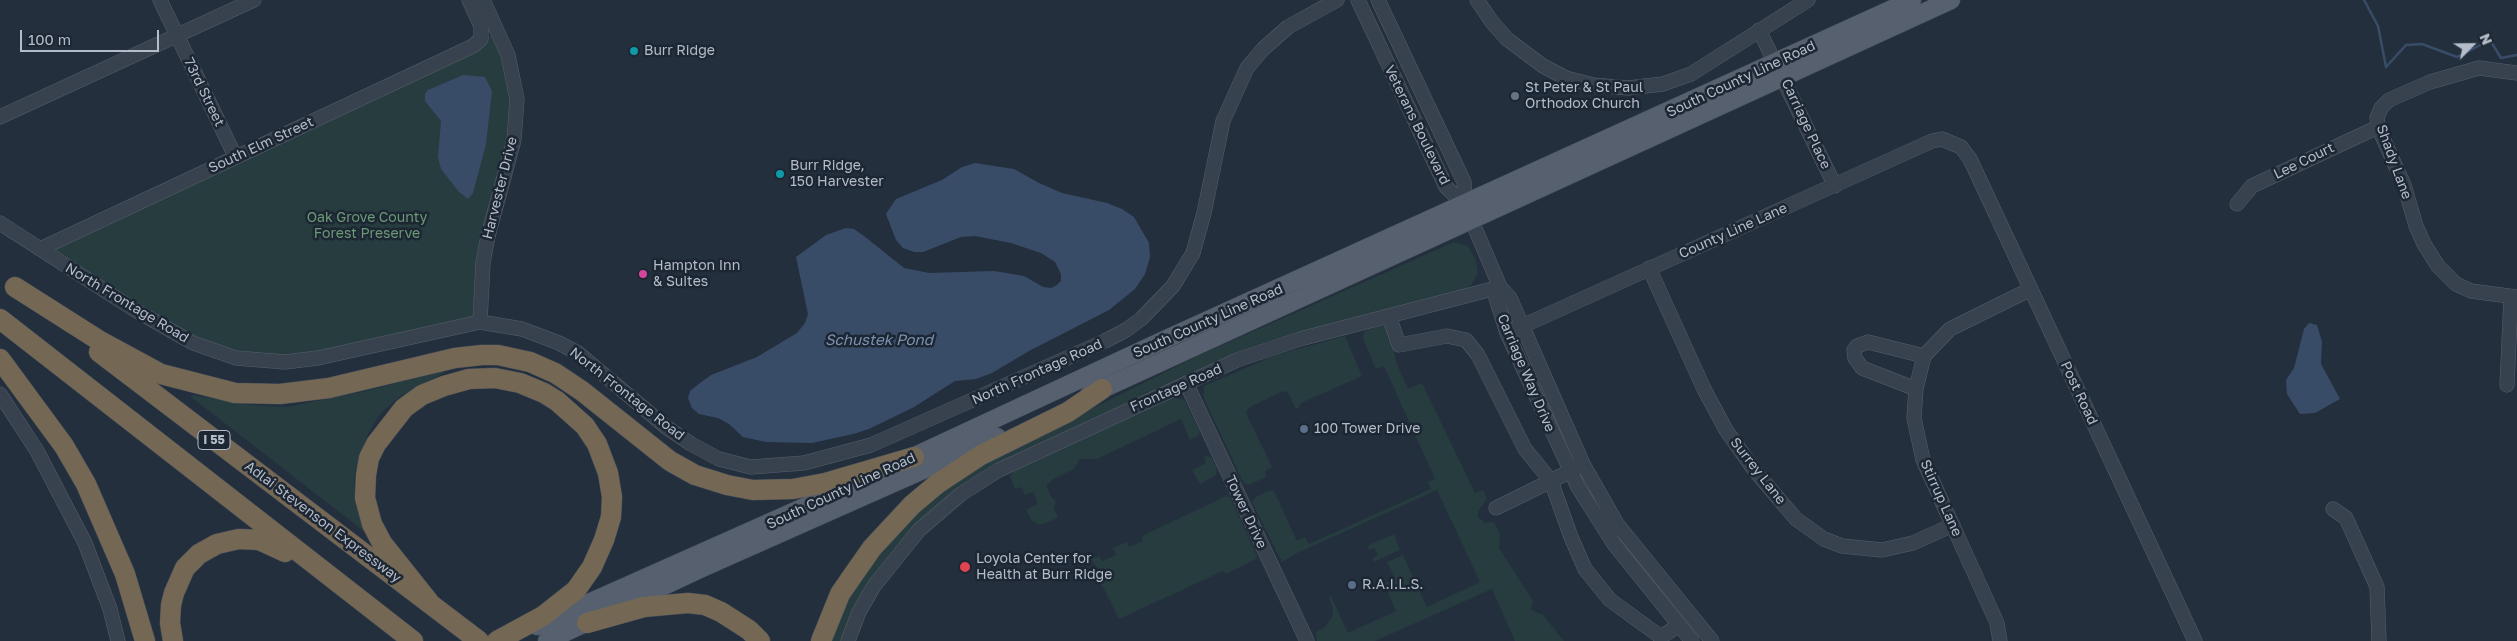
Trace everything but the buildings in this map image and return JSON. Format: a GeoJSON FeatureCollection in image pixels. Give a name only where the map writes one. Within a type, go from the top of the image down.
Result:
{"type":"FeatureCollection","features":[{"type":"Feature","properties":{"kind":"highway"},"geometry":{"type":"LineString","coordinates":[[8,282],[100,341],[161,374],[235,392],[280,394],[329,388],[454,358],[498,355],[530,362],[555,372],[582,391],[670,462],[695,475],[727,485],[753,490],[793,489],[825,483],[914,457]]}},
{"type":"Feature","properties":{"kind":"highway","name":"Adlai Stevenson Expressway"},"geometry":{"type":"LineString","coordinates":[[8,282],[479,641]]}},
{"type":"Feature","properties":{"kind":"highway","name":"I 55"},"geometry":{"type":"LineString","coordinates":[[0,319],[412,641]]}},
{"type":"Feature","properties":{"kind":"highway"},"geometry":{"type":"LineString","coordinates":[[0,359],[64,446],[86,484],[125,574],[145,641]]}},
{"type":"Feature","properties":{"kind":"highway"},"geometry":{"type":"LineString","coordinates":[[428,602],[382,543],[372,524],[366,498],[369,458],[386,429],[404,408],[422,395],[469,379],[495,378],[520,383],[557,401],[585,426],[597,444],[608,473],[612,497],[611,517],[604,540],[592,567],[576,590],[543,616],[514,635],[497,641]]}},
{"type":"Feature","properties":{"kind":"highway"},"geometry":{"type":"LineString","coordinates":[[821,641],[840,594],[872,548],[912,505],[937,484],[981,455],[1068,412],[1102,390]]}},
{"type":"Feature","properties":{"kind":"highway"},"geometry":{"type":"LineString","coordinates":[[173,641],[170,605],[185,568],[207,548],[239,538],[259,540],[292,556],[386,622]]}},
{"type":"Feature","properties":{"kind":"highway"},"geometry":{"type":"LineString","coordinates":[[587,623],[644,607],[688,603],[705,605],[721,612],[749,630],[760,641]]}},
{"type":"Feature","properties":{"kind":"main road","name":"South County Line Road"},"geometry":{"type":"LineString","coordinates":[[1780,70],[1912,0]]}},
{"type":"Feature","properties":{"kind":"main road","name":"South County Line Road"},"geometry":{"type":"LineString","coordinates":[[547,641],[702,568],[1102,390],[1469,212],[1780,70],[1951,0]]}},
{"type":"Feature","properties":{"kind":"main road","name":"South County Line Road"},"geometry":{"type":"LineString","coordinates":[[514,635],[914,457],[1162,341],[1469,212]]}},
{"type":"Feature","properties":{"kind":"street","name":"73rd Street"},"geometry":{"type":"LineString","coordinates":[[160,0],[235,156]]}},
{"type":"Feature","properties":{"kind":"street"},"geometry":{"type":"LineString","coordinates":[[0,117],[254,0]]}},
{"type":"Feature","properties":{"kind":"street","name":"South Elm Street"},"geometry":{"type":"LineString","coordinates":[[40,249],[473,46],[481,39],[481,26],[469,0]]}},
{"type":"Feature","properties":{"kind":"street","name":"Harvester Drive"},"geometry":{"type":"LineString","coordinates":[[480,322],[483,263],[489,231],[514,140],[517,99],[508,55],[483,0]]}},
{"type":"Feature","properties":{"kind":"street","name":"North Frontage Road"},"geometry":{"type":"LineString","coordinates":[[0,223],[135,310],[193,343],[236,358],[285,362],[318,358],[480,322],[522,329],[559,342],[578,353],[666,427],[691,444],[719,459],[751,467],[776,466],[834,457],[870,446],[1105,341],[1126,330],[1160,302],[1184,271],[1198,238],[1222,121],[1240,80],[1252,62],[1276,37],[1302,18],[1337,0]]}},
{"type":"Feature","properties":{"kind":"street","name":"Veterans Boulevard"},"geometry":{"type":"LineString","coordinates":[[1358,0],[1446,187],[1469,212]]}},
{"type":"Feature","properties":{"kind":"street","name":"Veterans Boulevard"},"geometry":{"type":"LineString","coordinates":[[1378,0],[1464,182],[1469,212]]}},
{"type":"Feature","properties":{"kind":"street"},"geometry":{"type":"LineString","coordinates":[[1477,0],[1492,22],[1507,39],[1534,60],[1566,78],[1610,88],[1644,87],[1677,79],[1699,69],[1808,0]]}},
{"type":"Feature","properties":{"kind":"street","name":"Carriage Place"},"geometry":{"type":"LineString","coordinates":[[1759,30],[1835,186]]}},
{"type":"Feature","properties":{"kind":"street","name":"Shady Lane"},"geometry":{"type":"LineString","coordinates":[[2514,297],[2471,291],[2456,284],[2438,266],[2421,238],[2396,163],[2378,127],[2378,118],[2381,108],[2389,100],[2430,82],[2479,68],[2517,73]]}},
{"type":"Feature","properties":{"kind":"street","name":"Lee Court"},"geometry":{"type":"LineString","coordinates":[[2237,204],[2252,186],[2378,127]]}},
{"type":"Feature","properties":{"kind":"street","name":"County Line Lane"},"geometry":{"type":"LineString","coordinates":[[1507,333],[1835,186],[1932,140],[1942,139],[1961,147]]}},
{"type":"Feature","properties":{"kind":"street","name":"Post Road"},"geometry":{"type":"LineString","coordinates":[[1961,147],[1970,159],[2195,641]]}},
{"type":"Feature","properties":{"kind":"street"},"geometry":{"type":"LineString","coordinates":[[1469,212],[1500,287]]}},
{"type":"Feature","properties":{"kind":"street","name":"Surrey Lane"},"geometry":{"type":"LineString","coordinates":[[1649,268],[1704,389],[1726,430],[1755,471],[1796,520],[1824,539],[1842,546],[1882,550],[1905,546],[1953,525]]}},
{"type":"Feature","properties":{"kind":"street","name":"Frontage Road"},"geometry":{"type":"LineString","coordinates":[[848,641],[859,612],[874,586],[919,530],[961,494],[1020,459],[1237,360],[1284,344],[1500,287]]}},
{"type":"Feature","properties":{"kind":"street","name":"Carriage Way Drive"},"geometry":{"type":"LineString","coordinates":[[1692,641],[1635,572],[1612,528],[1510,298],[1500,287],[1496,298],[1507,333],[1570,472],[1612,528],[1712,641]]}},
{"type":"Feature","properties":{"kind":"street"},"geometry":{"type":"LineString","coordinates":[[1916,389],[1862,368],[1855,358],[1854,350],[1857,346],[1868,342],[1924,356],[1950,329],[2031,289]]}},
{"type":"Feature","properties":{"kind":"street"},"geometry":{"type":"LineString","coordinates":[[2508,385],[2514,297]]}},
{"type":"Feature","properties":{"kind":"street"},"geometry":{"type":"LineString","coordinates":[[1389,316],[1399,345],[1447,336],[1466,340],[1478,356],[1525,449],[1552,481],[1571,537],[1585,569],[1610,600],[1662,639],[1679,625]]}},
{"type":"Feature","properties":{"kind":"street","name":"Stirrup Lane"},"geometry":{"type":"LineString","coordinates":[[1924,356],[1916,389],[1914,418],[1923,460],[1997,623],[2000,641]]}},
{"type":"Feature","properties":{"kind":"street","name":"Tower Drive"},"geometry":{"type":"LineString","coordinates":[[1186,383],[1307,641]]}},
{"type":"Feature","properties":{"kind":"street"},"geometry":{"type":"LineString","coordinates":[[0,394],[41,458],[85,543],[110,609],[118,641]]}},
{"type":"Feature","properties":{"kind":"street"},"geometry":{"type":"LineString","coordinates":[[1496,508],[1583,464]]}},
{"type":"Feature","properties":{"kind":"street"},"geometry":{"type":"LineString","coordinates":[[2333,509],[2346,518],[2377,587],[2379,641]]}},
{"type":"Feature","properties":{"kind":"green space","name":"Oak Grove County Forest Preserve"},"geometry":{"type":"Polygon","coordinates":[[[498,32],[517,99],[494,210],[480,322],[285,362],[193,343],[40,249],[498,32]]]}},
{"type":"Feature","properties":{"kind":"green space"},"geometry":{"type":"Polygon","coordinates":[[[1454,242],[1468,246],[1476,260],[1478,273],[1472,284],[1465,289],[1266,342],[1096,417],[986,470],[926,515],[893,550],[878,570],[852,615],[844,641],[832,641],[841,613],[869,567],[932,495],[984,462],[1198,356],[1454,242]]]}},
{"type":"Feature","properties":{"kind":"green space"},"geometry":{"type":"Polygon","coordinates":[[[1384,325],[1388,329],[1398,367],[1408,389],[1422,383],[1475,493],[1483,490],[1487,499],[1478,511],[1478,517],[1485,523],[1494,522],[1500,534],[1499,548],[1533,601],[1531,610],[1543,615],[1564,641],[1515,641],[1492,589],[1375,641],[1317,641],[1316,632],[1325,627],[1332,617],[1333,610],[1329,596],[1331,596],[1348,633],[1396,611],[1384,583],[1395,578],[1387,562],[1403,555],[1427,607],[1480,582],[1437,490],[1295,554],[1282,562],[1252,502],[1256,497],[1271,490],[1275,493],[1297,541],[1305,537],[1309,544],[1431,489],[1428,482],[1435,479],[1384,366],[1376,369],[1363,339],[1364,332],[1384,325]]]}},
{"type":"Feature","properties":{"kind":"green space"},"geometry":{"type":"Polygon","coordinates":[[[1345,336],[1362,376],[1301,403],[1299,408],[1296,409],[1288,393],[1283,391],[1248,408],[1246,413],[1272,467],[1265,471],[1266,477],[1249,485],[1244,484],[1204,399],[1204,386],[1276,355],[1345,336]]]}},
{"type":"Feature","properties":{"kind":"green space"},"geometry":{"type":"Polygon","coordinates":[[[441,371],[444,373],[399,397],[380,414],[368,434],[355,471],[354,485],[365,532],[191,397],[192,395],[252,405],[287,407],[366,391],[441,371]]]}},
{"type":"Feature","properties":{"kind":"green space"},"geometry":{"type":"Polygon","coordinates":[[[1173,396],[1185,401],[1200,432],[1198,436],[1190,440],[1181,419],[1097,459],[1080,459],[1074,469],[1053,479],[1046,486],[1052,498],[1056,501],[1054,508],[1058,518],[1040,525],[1032,521],[1026,510],[1038,504],[1033,492],[1025,495],[1021,487],[1015,489],[1010,476],[1016,468],[1173,396]]]}},
{"type":"Feature","properties":{"kind":"green space"},"geometry":{"type":"Polygon","coordinates":[[[1204,457],[1212,458],[1217,469],[1216,475],[1200,484],[1192,470],[1206,463],[1204,457]]]}},
{"type":"Feature","properties":{"kind":"green space"},"geometry":{"type":"Polygon","coordinates":[[[1226,496],[1230,497],[1257,556],[1256,559],[1226,574],[1223,571],[1119,619],[1101,583],[1100,572],[1091,559],[1099,556],[1102,561],[1116,555],[1113,548],[1127,542],[1129,547],[1143,541],[1142,536],[1226,496]]]}},
{"type":"Feature","properties":{"kind":"green space"},"geometry":{"type":"Polygon","coordinates":[[[1394,534],[1400,550],[1374,562],[1373,558],[1378,555],[1374,548],[1369,550],[1367,546],[1394,534]]]}},
{"type":"Feature","properties":{"kind":"water"},"geometry":{"type":"Polygon","coordinates":[[[463,75],[485,77],[492,91],[486,144],[473,193],[468,199],[459,192],[441,169],[438,157],[441,121],[425,101],[425,94],[428,90],[463,75]]]}},
{"type":"Feature","properties":{"kind":"water","name":"Schustek Pond"},"geometry":{"type":"Polygon","coordinates":[[[975,163],[1014,169],[1062,193],[1107,203],[1122,209],[1134,217],[1149,243],[1150,257],[1145,274],[1135,289],[1109,310],[1029,351],[992,373],[976,379],[955,381],[914,407],[869,429],[853,434],[812,443],[766,442],[743,437],[729,424],[718,418],[699,414],[692,408],[688,398],[690,391],[711,375],[757,357],[797,333],[805,323],[808,314],[796,257],[826,235],[846,228],[854,229],[904,268],[929,273],[994,271],[1024,276],[1043,287],[1051,288],[1057,285],[1061,281],[1061,274],[1055,262],[1041,253],[1011,243],[975,236],[961,237],[923,252],[914,252],[903,248],[896,240],[886,214],[896,199],[942,180],[962,167],[975,163]]]}},
{"type":"Feature","properties":{"kind":"water"},"geometry":{"type":"Polygon","coordinates":[[[2309,323],[2317,325],[2322,342],[2321,364],[2340,399],[2315,413],[2300,414],[2287,394],[2286,380],[2294,368],[2304,329],[2309,323]]]}},
{"type":"Feature","properties":{"kind":"waterway"},"geometry":{"type":"LineString","coordinates":[[2364,0],[2378,26],[2386,67],[2406,45],[2422,44],[2457,57],[2490,40],[2501,58],[2517,55]]}},
{"type":"Feature","properties":{"kind":"place","name":"Burr Ridge"},"geometry":{"type":"Point","coordinates":[634,51]}},
{"type":"Feature","properties":{"kind":"place","name":"St Peter & St Paul Orthodox Church"},"geometry":{"type":"Point","coordinates":[1515,96]}},
{"type":"Feature","properties":{"kind":"place","name":"Burr Ridge, 150 Harvester"},"geometry":{"type":"Point","coordinates":[780,174]}},
{"type":"Feature","properties":{"kind":"place","name":"Hampton Inn & Suites"},"geometry":{"type":"Point","coordinates":[643,274]}},
{"type":"Feature","properties":{"kind":"place","name":"100 Tower Drive"},"geometry":{"type":"Point","coordinates":[1304,429]}},
{"type":"Feature","properties":{"kind":"place","name":"Loyola Center for Health at Burr Ridge"},"geometry":{"type":"Point","coordinates":[965,567]}},
{"type":"Feature","properties":{"kind":"place","name":"R.A.I.L.S."},"geometry":{"type":"Point","coordinates":[1352,585]}}]}
